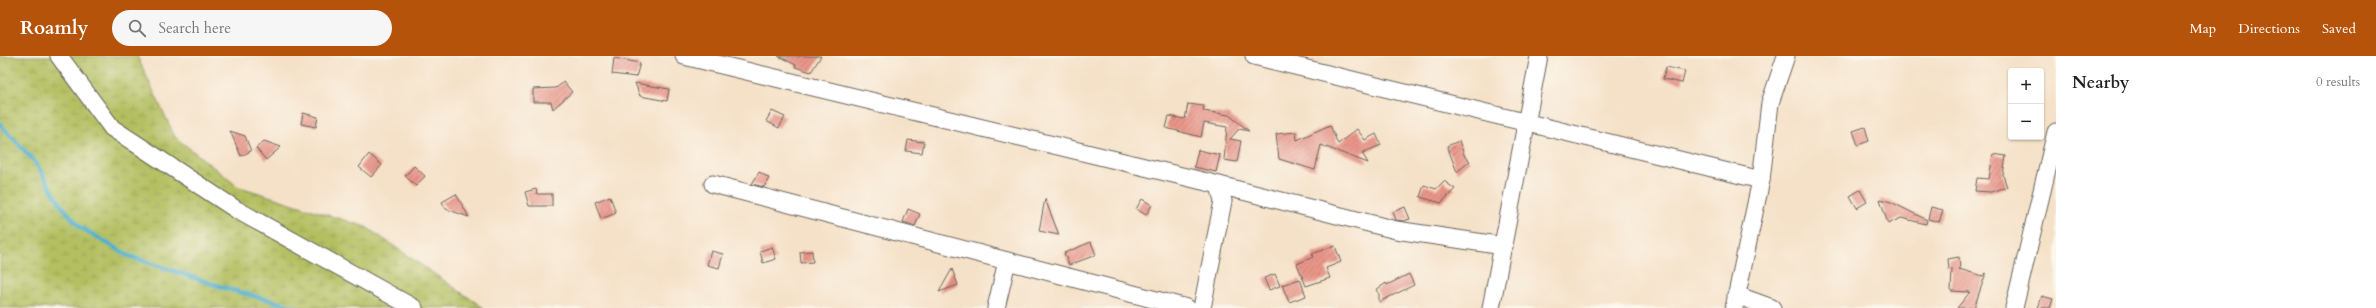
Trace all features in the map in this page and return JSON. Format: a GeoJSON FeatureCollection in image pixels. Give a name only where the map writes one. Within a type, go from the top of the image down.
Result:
{"type":"FeatureCollection","features":[{"type":"Feature","properties":{"kind":"street"},"geometry":{"type":"LineString","coordinates":[[59,56],[112,128],[236,210],[414,308]]}},
{"type":"Feature","properties":{"kind":"street"},"geometry":{"type":"LineString","coordinates":[[684,56],[1219,185],[1396,230],[1504,246]]}},
{"type":"Feature","properties":{"kind":"street"},"geometry":{"type":"LineString","coordinates":[[1254,56],[1761,180]]}},
{"type":"Feature","properties":{"kind":"street"},"geometry":{"type":"LineString","coordinates":[[1492,308],[1539,56]]}},
{"type":"Feature","properties":{"kind":"street"},"geometry":{"type":"LineString","coordinates":[[1772,308],[1735,302],[1761,180],[1770,103],[1786,56]]}},
{"type":"Feature","properties":{"kind":"street"},"geometry":{"type":"LineString","coordinates":[[2014,308],[2056,132]]}},
{"type":"Feature","properties":{"kind":"street"},"geometry":{"type":"LineString","coordinates":[[713,184],[1187,308]]}},
{"type":"Feature","properties":{"kind":"street"},"geometry":{"type":"LineString","coordinates":[[1202,308],[1223,201],[1219,185]]}},
{"type":"Feature","properties":{"kind":"street"},"geometry":{"type":"LineString","coordinates":[[996,308],[1007,261]]}},
{"type":"Feature","properties":{"kind":"green space"},"geometry":{"type":"Polygon","coordinates":[[[0,56],[137,56],[175,137],[237,186],[366,227],[484,308],[0,308],[0,56]]]}},
{"type":"Feature","properties":{"kind":"building"},"geometry":{"type":"Polygon","coordinates":[[[778,56],[821,56],[811,72],[795,67],[796,65],[778,56]]]}},
{"type":"Feature","properties":{"kind":"building"},"geometry":{"type":"Polygon","coordinates":[[[614,58],[640,63],[636,77],[612,74],[614,58]]]}},
{"type":"Feature","properties":{"kind":"building"},"geometry":{"type":"Polygon","coordinates":[[[1666,67],[1685,71],[1682,83],[1663,79],[1666,67]]]}},
{"type":"Feature","properties":{"kind":"building"},"geometry":{"type":"Polygon","coordinates":[[[564,82],[572,92],[553,109],[551,102],[533,102],[533,89],[556,88],[564,82]]]}},
{"type":"Feature","properties":{"kind":"building"},"geometry":{"type":"Polygon","coordinates":[[[635,83],[669,89],[667,101],[640,96],[635,83]]]}},
{"type":"Feature","properties":{"kind":"building"},"geometry":{"type":"Polygon","coordinates":[[[1188,104],[1204,106],[1203,111],[1229,115],[1249,131],[1239,129],[1230,139],[1241,141],[1237,162],[1224,160],[1227,127],[1204,123],[1201,137],[1166,128],[1169,116],[1185,119],[1188,104]]]}},
{"type":"Feature","properties":{"kind":"building"},"geometry":{"type":"Polygon","coordinates":[[[772,111],[785,117],[779,128],[766,121],[772,111]]]}},
{"type":"Feature","properties":{"kind":"building"},"geometry":{"type":"Polygon","coordinates":[[[303,113],[318,117],[316,127],[301,124],[303,113]]]}},
{"type":"Feature","properties":{"kind":"building"},"geometry":{"type":"Polygon","coordinates":[[[1330,125],[1338,144],[1357,129],[1365,140],[1376,134],[1381,145],[1362,153],[1368,163],[1321,145],[1315,170],[1279,159],[1276,134],[1296,132],[1297,140],[1330,125]]]}},
{"type":"Feature","properties":{"kind":"building"},"geometry":{"type":"Polygon","coordinates":[[[1865,127],[1869,141],[1858,145],[1853,131],[1865,127]]]}},
{"type":"Feature","properties":{"kind":"building"},"geometry":{"type":"Polygon","coordinates":[[[230,131],[245,136],[251,151],[241,156],[230,131]]]}},
{"type":"Feature","properties":{"kind":"building"},"geometry":{"type":"Polygon","coordinates":[[[908,140],[924,142],[922,153],[906,151],[908,140]]]}},
{"type":"Feature","properties":{"kind":"building"},"geometry":{"type":"Polygon","coordinates":[[[264,141],[281,147],[266,160],[256,148],[264,141]]]}},
{"type":"Feature","properties":{"kind":"building"},"geometry":{"type":"Polygon","coordinates":[[[1459,141],[1465,157],[1470,161],[1457,172],[1447,146],[1459,141]]]}},
{"type":"Feature","properties":{"kind":"building"},"geometry":{"type":"Polygon","coordinates":[[[1198,150],[1220,155],[1216,172],[1194,167],[1198,150]]]}},
{"type":"Feature","properties":{"kind":"building"},"geometry":{"type":"Polygon","coordinates":[[[369,154],[382,165],[371,177],[359,167],[369,154]]]}},
{"type":"Feature","properties":{"kind":"building"},"geometry":{"type":"Polygon","coordinates":[[[1993,154],[2006,156],[2003,175],[2007,187],[1991,192],[1975,191],[1977,178],[1989,179],[1993,154]]]}},
{"type":"Feature","properties":{"kind":"building"},"geometry":{"type":"Polygon","coordinates":[[[414,166],[425,176],[416,186],[405,176],[414,166]]]}},
{"type":"Feature","properties":{"kind":"building"},"geometry":{"type":"Polygon","coordinates":[[[759,172],[769,178],[764,187],[752,184],[759,172]]]}},
{"type":"Feature","properties":{"kind":"building"},"geometry":{"type":"Polygon","coordinates":[[[1444,181],[1455,189],[1441,203],[1420,197],[1424,185],[1436,189],[1444,181]]]}},
{"type":"Feature","properties":{"kind":"building"},"geometry":{"type":"Polygon","coordinates":[[[536,189],[537,194],[552,194],[552,206],[529,206],[525,192],[536,189]]]}},
{"type":"Feature","properties":{"kind":"building"},"geometry":{"type":"Polygon","coordinates":[[[1860,190],[1867,202],[1857,208],[1850,196],[1860,190]]]}},
{"type":"Feature","properties":{"kind":"building"},"geometry":{"type":"Polygon","coordinates":[[[456,194],[469,217],[446,209],[442,202],[456,194]]]}},
{"type":"Feature","properties":{"kind":"building"},"geometry":{"type":"Polygon","coordinates":[[[610,196],[616,213],[601,219],[595,202],[610,196]]]}},
{"type":"Feature","properties":{"kind":"building"},"geometry":{"type":"Polygon","coordinates":[[[1045,199],[1059,235],[1039,231],[1045,199]]]}},
{"type":"Feature","properties":{"kind":"building"},"geometry":{"type":"Polygon","coordinates":[[[1142,199],[1152,205],[1146,215],[1136,209],[1142,199]]]}},
{"type":"Feature","properties":{"kind":"building"},"geometry":{"type":"Polygon","coordinates":[[[1880,199],[1891,202],[1927,220],[1926,224],[1901,218],[1888,224],[1880,199]]]}},
{"type":"Feature","properties":{"kind":"building"},"geometry":{"type":"Polygon","coordinates":[[[1405,207],[1410,219],[1404,221],[1396,220],[1393,212],[1405,207]]]}},
{"type":"Feature","properties":{"kind":"building"},"geometry":{"type":"Polygon","coordinates":[[[1931,207],[1943,210],[1939,222],[1928,219],[1931,207]]]}},
{"type":"Feature","properties":{"kind":"building"},"geometry":{"type":"Polygon","coordinates":[[[908,209],[920,214],[915,226],[903,222],[908,209]]]}},
{"type":"Feature","properties":{"kind":"building"},"geometry":{"type":"Polygon","coordinates":[[[1091,242],[1096,255],[1069,265],[1064,253],[1091,242]]]}},
{"type":"Feature","properties":{"kind":"building"},"geometry":{"type":"Polygon","coordinates":[[[1335,246],[1341,262],[1326,268],[1330,278],[1306,286],[1297,264],[1313,257],[1312,254],[1335,246]]]}},
{"type":"Feature","properties":{"kind":"building"},"geometry":{"type":"Polygon","coordinates":[[[772,247],[776,259],[763,263],[760,251],[772,247]]]}},
{"type":"Feature","properties":{"kind":"building"},"geometry":{"type":"Polygon","coordinates":[[[711,251],[723,254],[719,268],[707,265],[711,251]]]}},
{"type":"Feature","properties":{"kind":"building"},"geometry":{"type":"Polygon","coordinates":[[[812,251],[813,262],[801,263],[800,252],[812,251]]]}},
{"type":"Feature","properties":{"kind":"building"},"geometry":{"type":"Polygon","coordinates":[[[1959,257],[1959,269],[1983,276],[1986,273],[1974,308],[1957,308],[1970,292],[1951,291],[1952,269],[1949,270],[1948,259],[1959,257]]]}},
{"type":"Feature","properties":{"kind":"building"},"geometry":{"type":"Polygon","coordinates":[[[952,269],[958,285],[939,292],[952,269]]]}},
{"type":"Feature","properties":{"kind":"building"},"geometry":{"type":"Polygon","coordinates":[[[1275,274],[1280,286],[1269,290],[1264,278],[1275,274]]]}},
{"type":"Feature","properties":{"kind":"building"},"geometry":{"type":"Polygon","coordinates":[[[1409,274],[1414,285],[1379,302],[1379,294],[1376,290],[1386,283],[1387,285],[1409,274]]]}},
{"type":"Feature","properties":{"kind":"building"},"geometry":{"type":"Polygon","coordinates":[[[1300,279],[1306,296],[1289,302],[1282,285],[1300,279]]]}},
{"type":"Feature","properties":{"kind":"building"},"geometry":{"type":"Polygon","coordinates":[[[2042,296],[2053,299],[2050,308],[2038,308],[2042,296]]]}},
{"type":"Feature","properties":{"kind":"waterway"},"geometry":{"type":"LineString","coordinates":[[0,124],[35,162],[61,205],[80,227],[129,256],[228,289],[299,308]]}}]}
